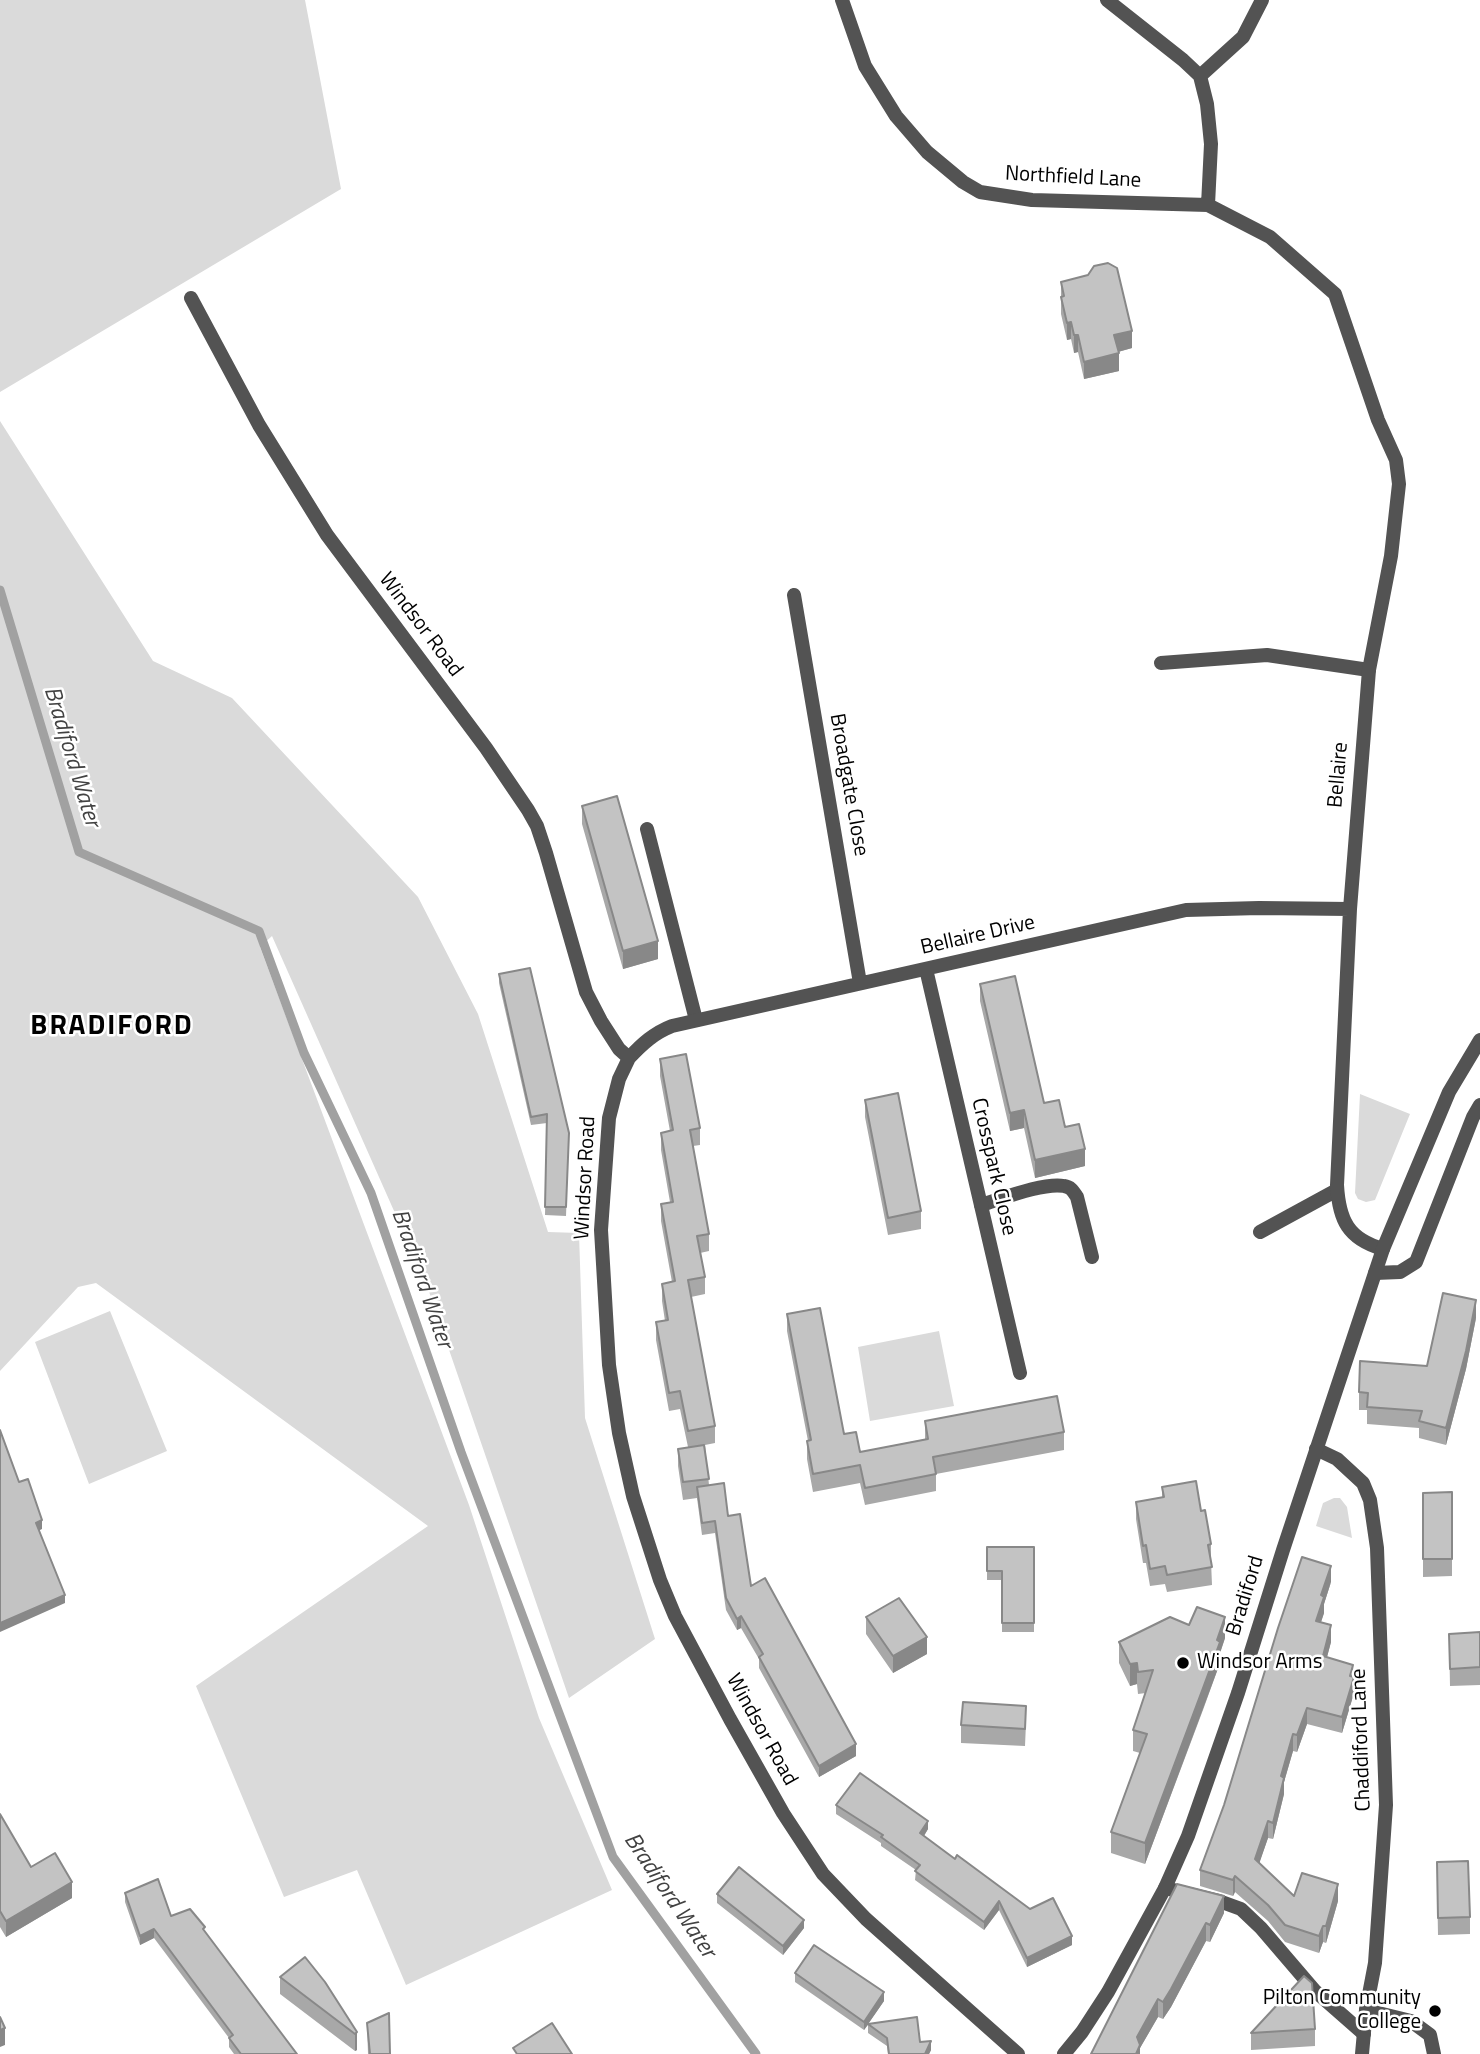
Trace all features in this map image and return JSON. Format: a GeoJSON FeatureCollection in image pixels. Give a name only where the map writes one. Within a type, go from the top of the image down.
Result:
{"type":"FeatureCollection","features":[{"type":"Feature","properties":{"kind":"street","name":"Northfield Lane"},"geometry":{"type":"LineString","coordinates":[[842,0],[865,66],[896,116],[927,152],[963,182],[980,192],[1032,200],[1208,205],[1270,237],[1335,294]]}},
{"type":"Feature","properties":{"kind":"street"},"geometry":{"type":"LineString","coordinates":[[1107,0],[1184,60],[1200,76],[1207,104],[1211,144],[1208,205]]}},
{"type":"Feature","properties":{"kind":"street"},"geometry":{"type":"LineString","coordinates":[[1200,76],[1243,37],[1262,0]]}},
{"type":"Feature","properties":{"kind":"street","name":"Bellaire"},"geometry":{"type":"LineString","coordinates":[[1335,294],[1378,420],[1396,460],[1399,484],[1391,556],[1369,670],[1350,909],[1337,1190],[1342,1219],[1352,1233],[1368,1245],[1383,1249]]}},
{"type":"Feature","properties":{"kind":"street","name":"Windsor Road"},"geometry":{"type":"LineString","coordinates":[[191,298],[259,425],[327,535],[528,810],[537,826],[546,853],[586,992],[619,1049],[629,1058],[619,1079],[609,1118],[601,1230],[609,1365],[619,1433],[633,1496],[660,1580],[676,1616],[783,1814],[823,1874],[866,1919],[1018,2054]]}},
{"type":"Feature","properties":{"kind":"street","name":"Broadgate Close"},"geometry":{"type":"LineString","coordinates":[[794,595],[860,983]]}},
{"type":"Feature","properties":{"kind":"street"},"geometry":{"type":"LineString","coordinates":[[1161,663],[1267,655],[1369,670]]}},
{"type":"Feature","properties":{"kind":"street"},"geometry":{"type":"LineString","coordinates":[[647,829],[695,1020]]}},
{"type":"Feature","properties":{"kind":"street","name":"Bellaire Drive"},"geometry":{"type":"LineString","coordinates":[[629,1058],[642,1043],[661,1030],[695,1020],[1186,910],[1350,909]]}},
{"type":"Feature","properties":{"kind":"street","name":"Crosspark Close"},"geometry":{"type":"LineString","coordinates":[[926,969],[1020,1373]]}},
{"type":"Feature","properties":{"kind":"street","name":"Bradiford"},"geometry":{"type":"LineString","coordinates":[[1064,2054],[1108,1992],[1166,1888],[1188,1836],[1383,1249],[1449,1092],[1480,1040]]}},
{"type":"Feature","properties":{"kind":"street"},"geometry":{"type":"LineString","coordinates":[[1375,1273],[1400,1272],[1416,1262],[1480,1105]]}},
{"type":"Feature","properties":{"kind":"street"},"geometry":{"type":"LineString","coordinates":[[981,1205],[1038,1189],[1066,1186],[1072,1189],[1077,1197],[1092,1257]]}},
{"type":"Feature","properties":{"kind":"street"},"geometry":{"type":"LineString","coordinates":[[1260,1232],[1337,1190]]}},
{"type":"Feature","properties":{"kind":"street","name":"Chaddiford Lane"},"geometry":{"type":"LineString","coordinates":[[1317,1449],[1337,1459],[1363,1483],[1370,1500],[1377,1548],[1387,1805],[1375,1963],[1366,2010],[1362,2054]]}},
{"type":"Feature","properties":{"kind":"street"},"geometry":{"type":"LineString","coordinates":[[1166,1888],[1219,1900],[1241,1909],[1315,1990],[1364,2034]]}},
{"type":"Feature","properties":{"kind":"street"},"geometry":{"type":"LineString","coordinates":[[1366,2010],[1411,2021],[1430,2035],[1434,2054]]}},
{"type":"Feature","properties":{"kind":"shaded area"},"geometry":{"type":"Polygon","coordinates":[[[0,0],[305,0],[341,189],[0,392],[0,0]]]}},
{"type":"Feature","properties":{"kind":"shaded area"},"geometry":{"type":"Polygon","coordinates":[[[0,421],[153,661],[232,698],[418,897],[478,1014],[548,1232],[579,1233],[585,1418],[655,1639],[569,1698],[426,1283],[272,936],[260,947],[469,1505],[539,1718],[612,1890],[406,1985],[357,1870],[284,1897],[196,1686],[428,1526],[96,1283],[78,1287],[0,1371],[0,421]]]}},
{"type":"Feature","properties":{"kind":"shaded area"},"geometry":{"type":"Polygon","coordinates":[[[1360,1094],[1410,1114],[1375,1200],[1366,1202],[1358,1199],[1355,1193],[1360,1094]]]}},
{"type":"Feature","properties":{"kind":"shaded area"},"geometry":{"type":"Polygon","coordinates":[[[110,1311],[167,1451],[89,1484],[35,1342],[110,1311]]]}},
{"type":"Feature","properties":{"kind":"shaded area"},"geometry":{"type":"Polygon","coordinates":[[[939,1331],[954,1406],[870,1421],[858,1347],[939,1331]]]}},
{"type":"Feature","properties":{"kind":"shaded area"},"geometry":{"type":"Polygon","coordinates":[[[1340,1498],[1347,1507],[1352,1538],[1316,1526],[1323,1503],[1340,1498]]]}},
{"type":"Feature","properties":{"kind":"building"},"geometry":{"type":"Polygon","coordinates":[[[1108,263],[1117,268],[1132,331],[1114,335],[1119,353],[1084,362],[1078,335],[1074,335],[1071,322],[1067,323],[1061,297],[1064,296],[1061,282],[1088,275],[1094,266],[1108,263]]]}},
{"type":"Feature","properties":{"kind":"building"},"geometry":{"type":"Polygon","coordinates":[[[617,796],[658,941],[623,951],[582,806],[617,796]]]}},
{"type":"Feature","properties":{"kind":"building"},"geometry":{"type":"Polygon","coordinates":[[[530,968],[569,1133],[566,1207],[545,1207],[547,1114],[531,1117],[499,974],[530,968]]]}},
{"type":"Feature","properties":{"kind":"building"},"geometry":{"type":"Polygon","coordinates":[[[1015,976],[1044,1103],[1059,1100],[1065,1127],[1079,1124],[1085,1149],[1035,1160],[1024,1110],[1010,1113],[980,984],[1015,976]]]}},
{"type":"Feature","properties":{"kind":"building"},"geometry":{"type":"Polygon","coordinates":[[[686,1054],[700,1128],[690,1130],[709,1234],[697,1236],[705,1277],[688,1280],[715,1426],[688,1431],[680,1391],[669,1393],[656,1322],[668,1320],[662,1284],[675,1281],[661,1204],[673,1202],[661,1133],[673,1130],[660,1059],[686,1054]]]}},
{"type":"Feature","properties":{"kind":"building"},"geometry":{"type":"Polygon","coordinates":[[[898,1093],[921,1211],[888,1218],[865,1100],[898,1093]]]}},
{"type":"Feature","properties":{"kind":"building"},"geometry":{"type":"Polygon","coordinates":[[[1443,1293],[1476,1300],[1446,1428],[1419,1421],[1422,1411],[1367,1407],[1368,1393],[1359,1392],[1360,1361],[1427,1366],[1443,1293]]]}},
{"type":"Feature","properties":{"kind":"building"},"geometry":{"type":"Polygon","coordinates":[[[820,1308],[844,1434],[856,1432],[860,1452],[928,1439],[925,1421],[1057,1396],[1064,1432],[933,1457],[936,1474],[865,1488],[860,1465],[813,1474],[807,1441],[811,1440],[787,1314],[820,1308]]]}},
{"type":"Feature","properties":{"kind":"building"},"geometry":{"type":"Polygon","coordinates":[[[0,1430],[19,1482],[28,1479],[42,1520],[36,1523],[65,1595],[0,1623],[0,1430]]]}},
{"type":"Feature","properties":{"kind":"building"},"geometry":{"type":"Polygon","coordinates":[[[704,1445],[709,1479],[683,1482],[678,1449],[704,1445]]]}},
{"type":"Feature","properties":{"kind":"building"},"geometry":{"type":"Polygon","coordinates":[[[1196,1481],[1201,1511],[1205,1510],[1212,1567],[1167,1575],[1165,1566],[1150,1569],[1146,1545],[1143,1546],[1136,1502],[1164,1497],[1162,1487],[1196,1481]]]}},
{"type":"Feature","properties":{"kind":"building"},"geometry":{"type":"Polygon","coordinates":[[[724,1483],[728,1516],[740,1514],[751,1586],[765,1578],[856,1744],[819,1766],[759,1657],[763,1654],[741,1616],[737,1619],[726,1598],[715,1521],[702,1523],[697,1487],[724,1483]]]}},
{"type":"Feature","properties":{"kind":"building"},"geometry":{"type":"Polygon","coordinates":[[[1452,1492],[1452,1559],[1423,1559],[1423,1493],[1452,1492]]]}},
{"type":"Feature","properties":{"kind":"building"},"geometry":{"type":"Polygon","coordinates":[[[987,1547],[1034,1547],[1034,1623],[1002,1623],[1002,1571],[987,1571],[987,1547]]]}},
{"type":"Feature","properties":{"kind":"building"},"geometry":{"type":"Polygon","coordinates":[[[1302,1557],[1331,1566],[1316,1621],[1331,1625],[1323,1656],[1353,1665],[1350,1676],[1354,1677],[1342,1717],[1307,1708],[1297,1735],[1293,1734],[1281,1776],[1284,1778],[1273,1823],[1268,1821],[1255,1859],[1294,1896],[1302,1873],[1338,1884],[1326,1926],[1323,1926],[1319,1936],[1285,1925],[1268,1905],[1235,1876],[1233,1880],[1200,1870],[1224,1805],[1302,1557]]]}},
{"type":"Feature","properties":{"kind":"building"},"geometry":{"type":"Polygon","coordinates":[[[899,1598],[927,1637],[893,1656],[866,1617],[899,1598]]]}},
{"type":"Feature","properties":{"kind":"building"},"geometry":{"type":"Polygon","coordinates":[[[1197,1607],[1225,1617],[1217,1640],[1220,1642],[1145,1843],[1111,1832],[1147,1734],[1133,1730],[1153,1670],[1138,1672],[1137,1663],[1130,1664],[1119,1642],[1170,1617],[1189,1625],[1197,1607]]]}},
{"type":"Feature","properties":{"kind":"building"},"geometry":{"type":"Polygon","coordinates":[[[1480,1632],[1480,1667],[1450,1669],[1449,1634],[1480,1632]]]}},
{"type":"Feature","properties":{"kind":"building"},"geometry":{"type":"Polygon","coordinates":[[[963,1702],[1026,1706],[1025,1729],[961,1725],[963,1702]]]}},
{"type":"Feature","properties":{"kind":"building"},"geometry":{"type":"Polygon","coordinates":[[[860,1773],[928,1821],[920,1833],[955,1859],[957,1855],[1030,1909],[1053,1898],[1072,1936],[1027,1958],[999,1901],[984,1922],[915,1871],[920,1865],[881,1837],[883,1835],[836,1805],[860,1773]]]}},
{"type":"Feature","properties":{"kind":"building"},"geometry":{"type":"Polygon","coordinates":[[[0,1814],[31,1867],[55,1853],[72,1882],[6,1921],[0,1911],[0,1814]]]}},
{"type":"Feature","properties":{"kind":"building"},"geometry":{"type":"Polygon","coordinates":[[[1468,1861],[1470,1917],[1438,1918],[1437,1862],[1468,1861]]]}},
{"type":"Feature","properties":{"kind":"building"},"geometry":{"type":"Polygon","coordinates":[[[739,1867],[804,1920],[783,1946],[717,1894],[739,1867]]]}},
{"type":"Feature","properties":{"kind":"building"},"geometry":{"type":"Polygon","coordinates":[[[158,1879],[171,1916],[190,1909],[297,2054],[241,2054],[229,2038],[233,2035],[154,1929],[140,1936],[125,1893],[158,1879]]]}},
{"type":"Feature","properties":{"kind":"building"},"geometry":{"type":"Polygon","coordinates":[[[1177,1884],[1224,1896],[1210,1925],[1206,1923],[1163,2002],[1158,1999],[1137,2037],[1140,2045],[1136,2054],[1091,2054],[1177,1884]]]}},
{"type":"Feature","properties":{"kind":"building"},"geometry":{"type":"Polygon","coordinates":[[[814,1945],[884,1992],[864,2022],[795,1973],[814,1945]]]}},
{"type":"Feature","properties":{"kind":"building"},"geometry":{"type":"Polygon","coordinates":[[[305,1957],[325,1982],[357,2032],[355,2034],[280,1977],[305,1957]]]}},
{"type":"Feature","properties":{"kind":"building"},"geometry":{"type":"Polygon","coordinates":[[[1304,1976],[1312,1983],[1315,2029],[1251,2033],[1304,1976]]]}},
{"type":"Feature","properties":{"kind":"building"},"geometry":{"type":"Polygon","coordinates":[[[389,2013],[390,2054],[370,2054],[367,2023],[389,2013]]]}},
{"type":"Feature","properties":{"kind":"building"},"geometry":{"type":"Polygon","coordinates":[[[0,2017],[5,2028],[0,2030],[0,2017]]]}},
{"type":"Feature","properties":{"kind":"building"},"geometry":{"type":"Polygon","coordinates":[[[917,2017],[920,2042],[931,2041],[925,2054],[889,2054],[887,2038],[868,2024],[917,2017]]]}},
{"type":"Feature","properties":{"kind":"building"},"geometry":{"type":"Polygon","coordinates":[[[552,2023],[572,2054],[517,2054],[513,2048],[552,2023]]]}},
{"type":"Feature","properties":{"kind":"waterway","name":"Bradiford Water"},"geometry":{"type":"LineString","coordinates":[[0,590],[79,852],[259,931],[304,1053],[371,1193],[461,1452],[613,1857],[756,2054]]}},
{"type":"Feature","properties":{"kind":"place","name":"Windsor Arms"},"geometry":{"type":"Point","coordinates":[1183,1663]}},
{"type":"Feature","properties":{"kind":"place","name":"Pilton Community College"},"geometry":{"type":"Point","coordinates":[1435,2011]}},
{"type":"Feature","properties":{"kind":"district","name":"BRADIFORD"},"geometry":{"type":"Point","coordinates":[112,1027]}}]}
